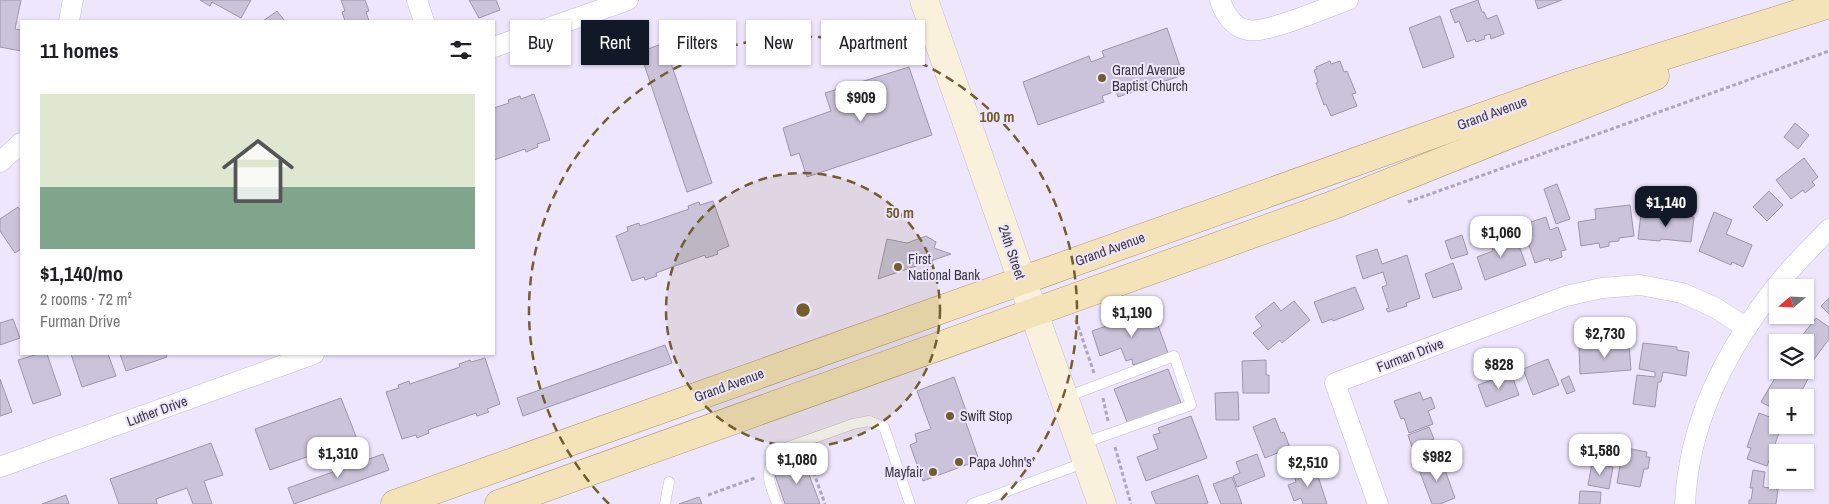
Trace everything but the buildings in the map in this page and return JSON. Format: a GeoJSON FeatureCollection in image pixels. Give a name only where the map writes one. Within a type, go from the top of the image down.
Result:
{"type":"FeatureCollection","features":[{"type":"Feature","properties":{"kind":"main road","name":"24th Street"},"geometry":{"type":"LineString","coordinates":[[924,0],[1102,504]]}},
{"type":"Feature","properties":{"kind":"main road","name":"Grand Avenue"},"geometry":{"type":"LineString","coordinates":[[395,504],[1571,85],[1829,6]]}},
{"type":"Feature","properties":{"kind":"main road","name":"Grand Avenue"},"geometry":{"type":"LineString","coordinates":[[499,504],[1336,204],[1829,6]]}},
{"type":"Feature","properties":{"kind":"street"},"geometry":{"type":"LineString","coordinates":[[69,20],[73,0]]}},
{"type":"Feature","properties":{"kind":"street"},"geometry":{"type":"LineString","coordinates":[[417,0],[424,20]]}},
{"type":"Feature","properties":{"kind":"street"},"geometry":{"type":"LineString","coordinates":[[495,47],[628,0]]}},
{"type":"Feature","properties":{"kind":"street"},"geometry":{"type":"LineString","coordinates":[[1220,0],[1233,23],[1247,30],[1264,30],[1348,0]]}},
{"type":"Feature","properties":{"kind":"street"},"geometry":{"type":"LineString","coordinates":[[0,162],[20,143]]}},
{"type":"Feature","properties":{"kind":"street"},"geometry":{"type":"LineString","coordinates":[[1685,504],[1686,483],[1692,447],[1702,412],[1716,380],[1747,328],[1785,276],[1829,230]]}},
{"type":"Feature","properties":{"kind":"street","name":"Furman Drive"},"geometry":{"type":"LineString","coordinates":[[1378,504],[1335,383],[1566,296],[1602,288],[1640,285],[1682,293],[1714,307],[1747,328]]}},
{"type":"Feature","properties":{"kind":"street","name":"Luther Drive"},"geometry":{"type":"LineString","coordinates":[[0,467],[311,355]]}},
{"type":"Feature","properties":{"kind":"lane"},"geometry":{"type":"LineString","coordinates":[[972,504],[1083,453],[1112,434],[1191,405],[1174,356],[1064,398]]}},
{"type":"Feature","properties":{"kind":"lane"},"geometry":{"type":"LineString","coordinates":[[776,504],[768,480],[768,469],[777,451],[853,424],[869,421],[884,427],[910,504]]}},
{"type":"Feature","properties":{"kind":"lane"},"geometry":{"type":"LineString","coordinates":[[665,504],[669,482]]}},
{"type":"Feature","properties":{"kind":"path"},"geometry":{"type":"LineString","coordinates":[[1403,203],[1829,51]]}},
{"type":"Feature","properties":{"kind":"path"},"geometry":{"type":"LineString","coordinates":[[1084,316],[1076,319],[1098,384],[1130,504]]}},
{"type":"Feature","properties":{"kind":"path"},"geometry":{"type":"LineString","coordinates":[[802,442],[825,504]]}},
{"type":"Feature","properties":{"kind":"path"},"geometry":{"type":"LineString","coordinates":[[708,495],[755,479],[753,474],[768,469]]}},
{"type":"Feature","properties":{"kind":"place","name":"Grand Avenue Baptist Church"},"geometry":{"type":"Point","coordinates":[1102,78]}},
{"type":"Feature","properties":{"kind":"place","name":"First National Bank"},"geometry":{"type":"Point","coordinates":[898,267]}},
{"type":"Feature","properties":{"kind":"place","name":"Swift Stop"},"geometry":{"type":"Point","coordinates":[950,416]}},
{"type":"Feature","properties":{"kind":"place","name":"Papa John's"},"geometry":{"type":"Point","coordinates":[959,462]}},
{"type":"Feature","properties":{"kind":"place","name":"Mayfair"},"geometry":{"type":"Point","coordinates":[933,472]}}]}
